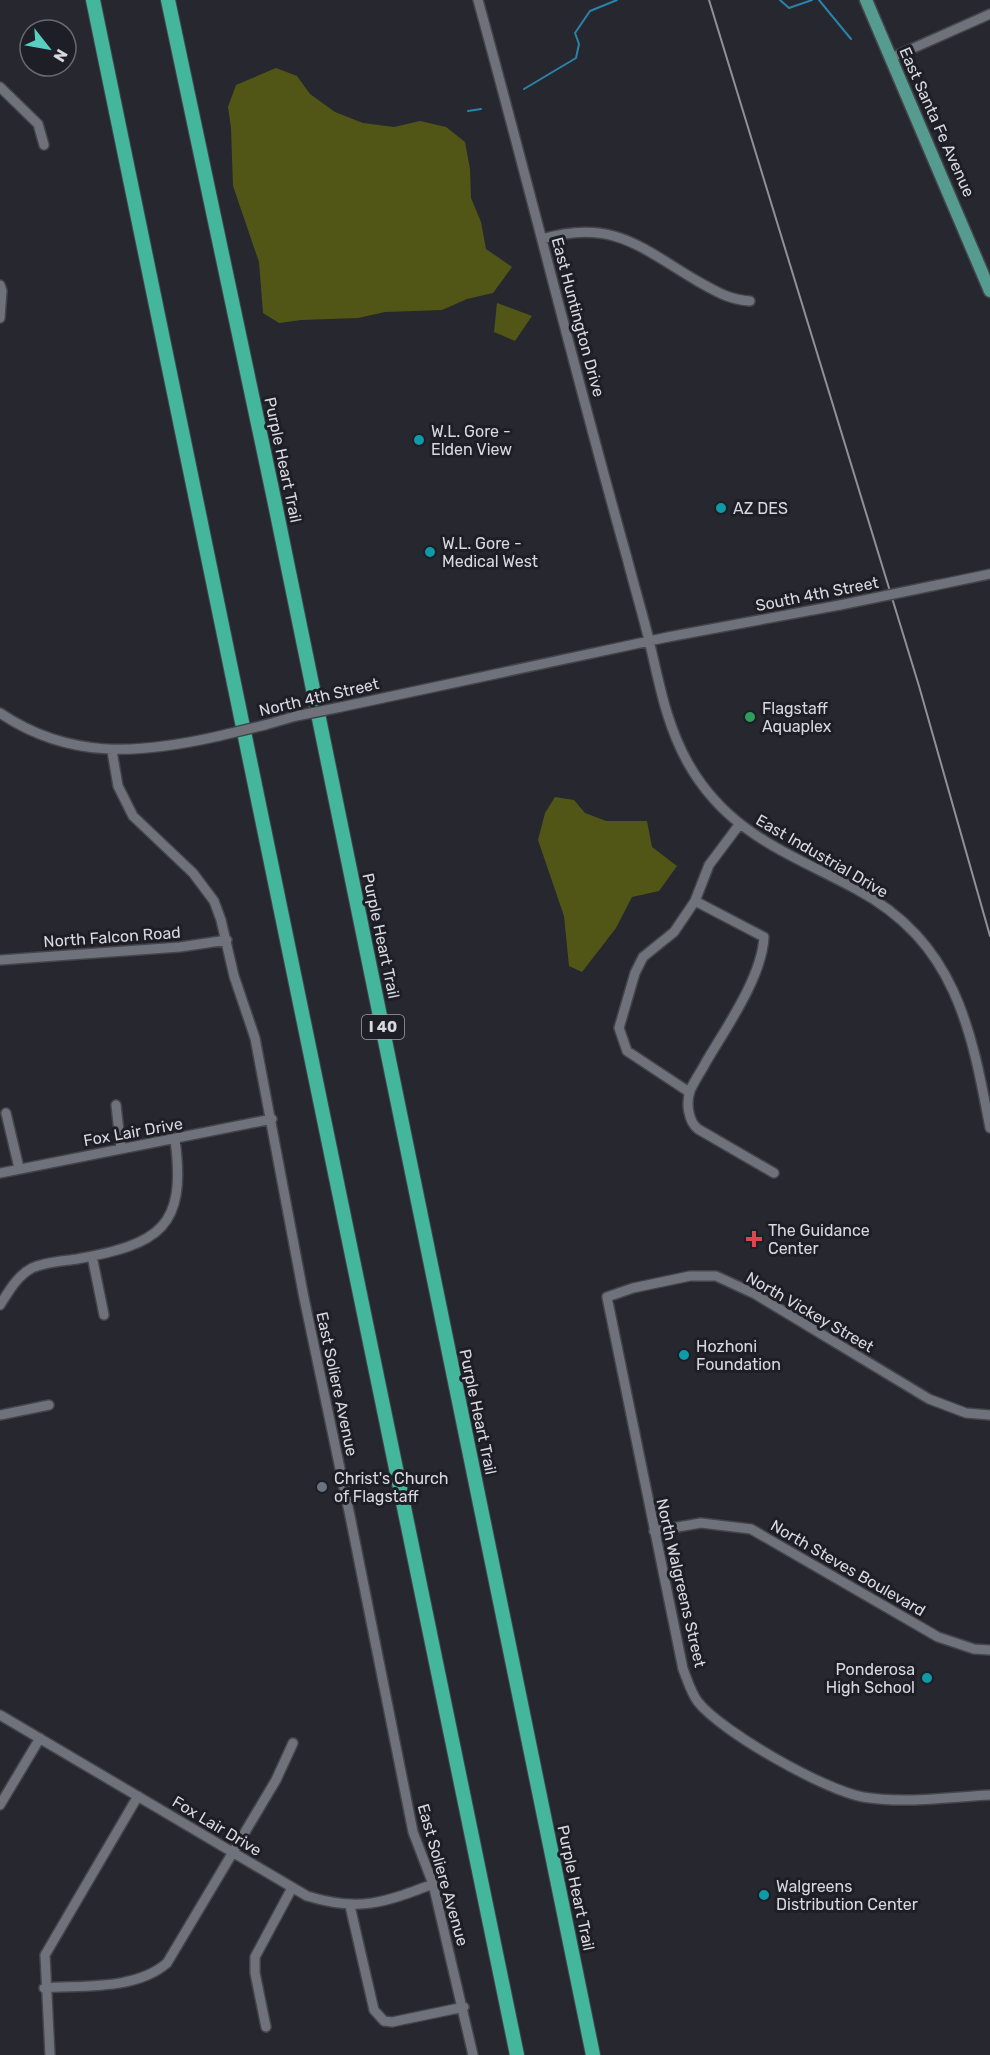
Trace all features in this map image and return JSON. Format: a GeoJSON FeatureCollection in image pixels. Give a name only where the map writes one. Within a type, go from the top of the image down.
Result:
{"type":"FeatureCollection","features":[{"type":"Feature","properties":{"kind":"highway"},"geometry":{"type":"LineString","coordinates":[[93,0],[517,2055]]}},
{"type":"Feature","properties":{"kind":"highway","name":"Purple Heart Trail"},"geometry":{"type":"LineString","coordinates":[[168,0],[272,488],[593,2055]]}},
{"type":"Feature","properties":{"kind":"main road","name":"East Santa Fe Avenue"},"geometry":{"type":"LineString","coordinates":[[866,0],[986,272],[990,291]]}},
{"type":"Feature","properties":{"kind":"street","name":"East Huntington Drive"},"geometry":{"type":"LineString","coordinates":[[478,0],[649,642]]}},
{"type":"Feature","properties":{"kind":"street"},"geometry":{"type":"LineString","coordinates":[[891,58],[990,14]]}},
{"type":"Feature","properties":{"kind":"street"},"geometry":{"type":"LineString","coordinates":[[0,87],[38,124],[44,145]]}},
{"type":"Feature","properties":{"kind":"street"},"geometry":{"type":"LineString","coordinates":[[542,239],[580,230],[600,231],[620,237],[727,298],[750,301]]}},
{"type":"Feature","properties":{"kind":"street"},"geometry":{"type":"LineString","coordinates":[[0,285],[0,318]]}},
{"type":"Feature","properties":{"kind":"street","name":"South 4th Street"},"geometry":{"type":"LineString","coordinates":[[649,642],[990,574]]}},
{"type":"Feature","properties":{"kind":"street","name":"North 4th Street"},"geometry":{"type":"LineString","coordinates":[[0,713],[41,735],[68,744],[112,751],[173,747],[340,706],[649,642]]}},
{"type":"Feature","properties":{"kind":"street","name":"East Industrial Drive"},"geometry":{"type":"LineString","coordinates":[[649,642],[669,723],[689,764],[713,797],[739,825],[781,853],[876,901],[907,927],[928,949],[945,974],[966,1016],[990,1128]]}},
{"type":"Feature","properties":{"kind":"street","name":"East Soliere Avenue"},"geometry":{"type":"LineString","coordinates":[[112,751],[115,773],[125,804],[142,827],[193,873],[214,901],[234,976],[255,1038],[304,1298],[413,1832],[432,1884],[464,2007],[473,2055]]}},
{"type":"Feature","properties":{"kind":"street"},"geometry":{"type":"LineString","coordinates":[[690,1092],[627,1051],[619,1028],[635,973],[643,957],[674,932],[695,901],[709,866],[739,825]]}},
{"type":"Feature","properties":{"kind":"street"},"geometry":{"type":"LineString","coordinates":[[695,901],[764,937],[764,950],[744,994],[690,1092],[691,1124],[774,1173]]}},
{"type":"Feature","properties":{"kind":"street","name":"North Falcon Road"},"geometry":{"type":"LineString","coordinates":[[0,960],[180,947],[226,940]]}},
{"type":"Feature","properties":{"kind":"street"},"geometry":{"type":"LineString","coordinates":[[116,1105],[121,1149]]}},
{"type":"Feature","properties":{"kind":"street"},"geometry":{"type":"LineString","coordinates":[[6,1113],[19,1168]]}},
{"type":"Feature","properties":{"kind":"street","name":"Fox Lair Drive"},"geometry":{"type":"LineString","coordinates":[[0,1173],[272,1119]]}},
{"type":"Feature","properties":{"kind":"street"},"geometry":{"type":"LineString","coordinates":[[0,1305],[18,1278],[34,1267],[130,1248],[160,1228],[176,1202],[179,1190],[180,1174],[175,1140]]}},
{"type":"Feature","properties":{"kind":"street"},"geometry":{"type":"LineString","coordinates":[[92,1256],[104,1315]]}},
{"type":"Feature","properties":{"kind":"street","name":"North Vickey Street"},"geometry":{"type":"LineString","coordinates":[[607,1297],[633,1288],[690,1276],[716,1276],[755,1294],[928,1399],[966,1413],[990,1416]]}},
{"type":"Feature","properties":{"kind":"street","name":"North Walgreens Street"},"geometry":{"type":"LineString","coordinates":[[607,1297],[683,1669],[697,1701],[730,1730],[821,1783],[861,1797],[897,1800],[990,1795]]}},
{"type":"Feature","properties":{"kind":"street"},"geometry":{"type":"LineString","coordinates":[[0,1415],[49,1405]]}},
{"type":"Feature","properties":{"kind":"street","name":"North Steves Boulevard"},"geometry":{"type":"LineString","coordinates":[[654,1531],[701,1523],[751,1530],[938,1637],[974,1649],[990,1650]]}},
{"type":"Feature","properties":{"kind":"street","name":"Fox Lair Drive"},"geometry":{"type":"LineString","coordinates":[[0,1715],[307,1896],[350,1906],[399,1897],[432,1884]]}},
{"type":"Feature","properties":{"kind":"street"},"geometry":{"type":"LineString","coordinates":[[0,1805],[40,1738]]}},
{"type":"Feature","properties":{"kind":"street"},"geometry":{"type":"LineString","coordinates":[[44,1988],[135,1981],[157,1972],[176,1951],[276,1780],[293,1743]]}},
{"type":"Feature","properties":{"kind":"street"},"geometry":{"type":"LineString","coordinates":[[50,2055],[44,1988],[45,1954],[138,1796]]}},
{"type":"Feature","properties":{"kind":"street"},"geometry":{"type":"LineString","coordinates":[[266,2027],[255,1973],[255,1957],[292,1888]]}},
{"type":"Feature","properties":{"kind":"street"},"geometry":{"type":"LineString","coordinates":[[350,1906],[374,2010],[379,2017],[392,2022],[464,2007]]}},
{"type":"Feature","properties":{"kind":"green space"},"geometry":{"type":"Polygon","coordinates":[[[276,68],[297,76],[310,94],[335,112],[363,123],[394,127],[420,121],[446,127],[465,142],[470,169],[471,198],[481,222],[486,249],[512,267],[493,293],[467,299],[442,310],[385,312],[358,318],[279,323],[263,313],[259,262],[233,186],[228,107],[236,85],[276,68]]]}},
{"type":"Feature","properties":{"kind":"green space"},"geometry":{"type":"Polygon","coordinates":[[[497,303],[532,316],[515,341],[494,332],[497,303]]]}},
{"type":"Feature","properties":{"kind":"green space"},"geometry":{"type":"Polygon","coordinates":[[[555,797],[574,800],[585,813],[606,821],[647,821],[652,847],[677,866],[659,891],[632,897],[616,928],[582,972],[569,966],[564,916],[538,840],[545,813],[555,797]]]}},
{"type":"Feature","properties":{"kind":"waterway"},"geometry":{"type":"LineString","coordinates":[[524,89],[576,58],[579,44],[575,33],[590,11],[617,0]]}},
{"type":"Feature","properties":{"kind":"waterway"},"geometry":{"type":"LineString","coordinates":[[780,0],[789,8],[812,0]]}},
{"type":"Feature","properties":{"kind":"waterway"},"geometry":{"type":"LineString","coordinates":[[819,0],[851,39]]}},
{"type":"Feature","properties":{"kind":"waterway"},"geometry":{"type":"LineString","coordinates":[[468,111],[481,109]]}},
{"type":"Feature","properties":{"kind":"railway"},"geometry":{"type":"LineString","coordinates":[[709,0],[919,686],[990,936]]}},
{"type":"Feature","properties":{"kind":"place","name":"W.L. Gore - Elden View"},"geometry":{"type":"Point","coordinates":[419,440]}},
{"type":"Feature","properties":{"kind":"place","name":"AZ DES"},"geometry":{"type":"Point","coordinates":[721,508]}},
{"type":"Feature","properties":{"kind":"place","name":"W.L. Gore - Medical West"},"geometry":{"type":"Point","coordinates":[430,552]}},
{"type":"Feature","properties":{"kind":"place","name":"Flagstaff Aquaplex"},"geometry":{"type":"Point","coordinates":[750,717]}},
{"type":"Feature","properties":{"kind":"place","name":"The Guidance Center"},"geometry":{"type":"Point","coordinates":[754,1239]}},
{"type":"Feature","properties":{"kind":"place","name":"Hozhoni Foundation"},"geometry":{"type":"Point","coordinates":[684,1355]}},
{"type":"Feature","properties":{"kind":"place","name":"Christ's Church of Flagstaff"},"geometry":{"type":"Point","coordinates":[322,1487]}},
{"type":"Feature","properties":{"kind":"place","name":"Ponderosa High School"},"geometry":{"type":"Point","coordinates":[927,1678]}},
{"type":"Feature","properties":{"kind":"place","name":"Walgreens Distribution Center"},"geometry":{"type":"Point","coordinates":[764,1895]}}]}
